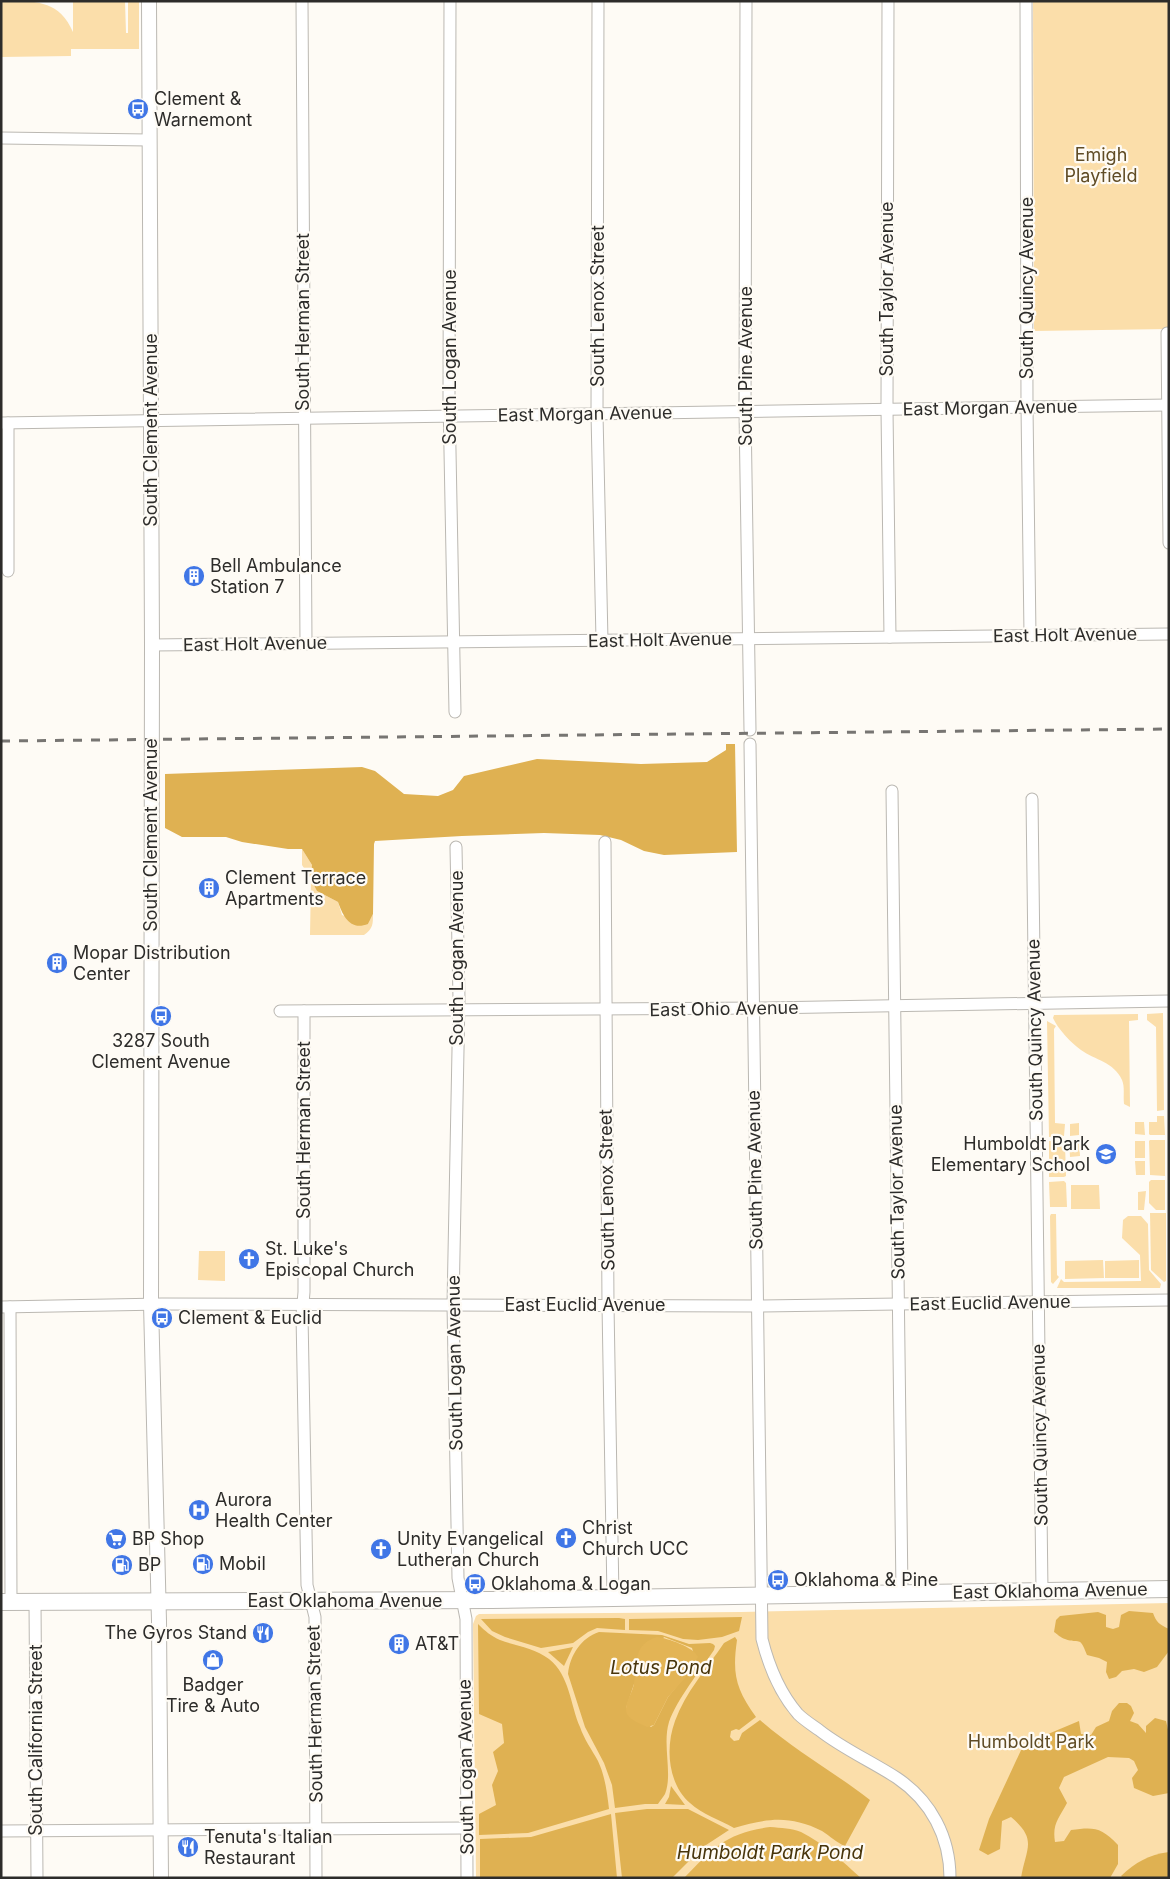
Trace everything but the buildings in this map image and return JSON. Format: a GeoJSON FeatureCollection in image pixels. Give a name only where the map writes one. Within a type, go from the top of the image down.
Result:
{"type":"FeatureCollection","features":[{"type":"Feature","properties":{"kind":"main road","name":"East Oklahoma Avenue"},"geometry":{"type":"LineString","coordinates":[[6,1602],[463,1600],[1169,1589]]}},
{"type":"Feature","properties":{"kind":"street","name":"South Clement Avenue"},"geometry":{"type":"LineString","coordinates":[[149,1],[152,645],[150,1304],[158,1601],[161,1878]]}},
{"type":"Feature","properties":{"kind":"street","name":"South Herman Street"},"geometry":{"type":"LineString","coordinates":[[302,1],[306,644]]}},
{"type":"Feature","properties":{"kind":"street","name":"South Logan Avenue"},"geometry":{"type":"LineString","coordinates":[[450,1],[449,416],[455,712]]}},
{"type":"Feature","properties":{"kind":"street","name":"South Lenox Street"},"geometry":{"type":"LineString","coordinates":[[598,1],[597,414],[602,640]]}},
{"type":"Feature","properties":{"kind":"street","name":"South Pine Avenue"},"geometry":{"type":"LineString","coordinates":[[746,1],[745,412],[750,730]]}},
{"type":"Feature","properties":{"kind":"street","name":"South Taylor Avenue"},"geometry":{"type":"LineString","coordinates":[[888,1],[887,410],[890,637]]}},
{"type":"Feature","properties":{"kind":"street","name":"South Quincy Avenue"},"geometry":{"type":"LineString","coordinates":[[1026,1],[1027,407],[1030,635]]}},
{"type":"Feature","properties":{"kind":"street"},"geometry":{"type":"LineString","coordinates":[[1,138],[150,140]]}},
{"type":"Feature","properties":{"kind":"street"},"geometry":{"type":"LineString","coordinates":[[1167,333],[1169,543]]}},
{"type":"Feature","properties":{"kind":"street","name":"East Morgan Avenue"},"geometry":{"type":"LineString","coordinates":[[5,423],[1168,405]]}},
{"type":"Feature","properties":{"kind":"street"},"geometry":{"type":"LineString","coordinates":[[5,423],[8,572]]}},
{"type":"Feature","properties":{"kind":"street","name":"East Holt Avenue"},"geometry":{"type":"LineString","coordinates":[[152,645],[1169,634]]}},
{"type":"Feature","properties":{"kind":"street","name":"South Pine Avenue"},"geometry":{"type":"LineString","coordinates":[[750,744],[762,1639],[768,1664],[782,1692],[799,1715],[825,1735],[897,1778],[924,1803],[937,1822],[947,1845],[950,1878]]}},
{"type":"Feature","properties":{"kind":"street","name":"South Taylor Avenue"},"geometry":{"type":"LineString","coordinates":[[892,791],[902,1593]]}},
{"type":"Feature","properties":{"kind":"street","name":"South Quincy Avenue"},"geometry":{"type":"LineString","coordinates":[[1032,799],[1042,1591]]}},
{"type":"Feature","properties":{"kind":"street","name":"South Lenox Street"},"geometry":{"type":"LineString","coordinates":[[604,842],[608,1306],[613,1598]]}},
{"type":"Feature","properties":{"kind":"street","name":"South Logan Avenue"},"geometry":{"type":"LineString","coordinates":[[456,847],[458,1010],[453,1305],[458,1578],[466,1619],[468,1878]]}},
{"type":"Feature","properties":{"kind":"street","name":"East Ohio Avenue"},"geometry":{"type":"LineString","coordinates":[[280,1011],[753,1008],[1169,1001]]}},
{"type":"Feature","properties":{"kind":"street","name":"South Herman Street"},"geometry":{"type":"LineString","coordinates":[[304,1011],[303,1304],[307,1585],[315,1620],[316,1878]]}},
{"type":"Feature","properties":{"kind":"street","name":"East Euclid Avenue"},"geometry":{"type":"LineString","coordinates":[[6,1307],[150,1304],[757,1306],[1169,1300]]}},
{"type":"Feature","properties":{"kind":"street"},"geometry":{"type":"LineString","coordinates":[[6,1307],[6,1602]]}},
{"type":"Feature","properties":{"kind":"street","name":"South California Street"},"geometry":{"type":"LineString","coordinates":[[35,1602],[37,1878]]}},
{"type":"Feature","properties":{"kind":"street"},"geometry":{"type":"LineString","coordinates":[[1,1831],[467,1828]]}},
{"type":"Feature","properties":{"kind":"green space"},"geometry":{"type":"Polygon","coordinates":[[[1,1],[25,1],[45,4],[61,14],[73,32],[73,1],[125,1],[126,33],[128,33],[128,1],[139,1],[139,49],[71,49],[71,56],[1,57],[1,1]]]}},
{"type":"Feature","properties":{"kind":"green space","name":"Emigh Playfield"},"geometry":{"type":"Polygon","coordinates":[[[1033,1],[1169,1],[1169,329],[1034,331],[1033,1]]]}},
{"type":"Feature","properties":{"kind":"green space"},"geometry":{"type":"Polygon","coordinates":[[[726,744],[735,744],[737,852],[664,855],[644,851],[621,840],[600,835],[544,833],[375,841],[373,914],[368,924],[362,926],[348,921],[338,902],[317,891],[311,879],[312,865],[302,849],[288,849],[242,842],[226,837],[182,837],[165,828],[165,774],[362,767],[375,771],[404,794],[438,796],[453,790],[464,776],[537,759],[641,764],[707,762],[726,750],[726,744]]]}},
{"type":"Feature","properties":{"kind":"green space"},"geometry":{"type":"Polygon","coordinates":[[[302,849],[312,865],[317,891],[338,902],[342,915],[368,924],[373,914],[372,926],[367,933],[364,935],[310,935],[311,879],[302,865],[302,849]]]}},
{"type":"Feature","properties":{"kind":"green space"},"geometry":{"type":"Polygon","coordinates":[[[1163,1013],[1164,1110],[1157,1111],[1156,1027],[1147,1020],[1147,1014],[1163,1013]]]}},
{"type":"Feature","properties":{"kind":"green space"},"geometry":{"type":"Polygon","coordinates":[[[1138,1014],[1138,1020],[1129,1021],[1130,1107],[1124,1104],[1122,1080],[1119,1074],[1109,1065],[1077,1047],[1061,1031],[1053,1018],[1054,1015],[1138,1014]]]}},
{"type":"Feature","properties":{"kind":"green space"},"geometry":{"type":"Polygon","coordinates":[[[1047,1021],[1056,1026],[1054,1029],[1055,1123],[1065,1124],[1064,1136],[1049,1137],[1047,1021]]]}},
{"type":"Feature","properties":{"kind":"green space"},"geometry":{"type":"Polygon","coordinates":[[[1157,1116],[1164,1116],[1165,1135],[1149,1134],[1149,1122],[1157,1122],[1157,1116]]]}},
{"type":"Feature","properties":{"kind":"green space"},"geometry":{"type":"Polygon","coordinates":[[[1135,1122],[1144,1122],[1145,1135],[1135,1134],[1135,1122]]]}},
{"type":"Feature","properties":{"kind":"green space"},"geometry":{"type":"Polygon","coordinates":[[[1079,1123],[1079,1135],[1070,1136],[1070,1124],[1079,1123]]]}},
{"type":"Feature","properties":{"kind":"green space"},"geometry":{"type":"Polygon","coordinates":[[[1150,1140],[1165,1140],[1165,1176],[1150,1175],[1150,1140]]]}},
{"type":"Feature","properties":{"kind":"green space"},"geometry":{"type":"Polygon","coordinates":[[[1049,1141],[1064,1141],[1065,1143],[1066,1176],[1064,1177],[1049,1177],[1049,1141]]]}},
{"type":"Feature","properties":{"kind":"green space"},"geometry":{"type":"Polygon","coordinates":[[[1135,1141],[1145,1141],[1145,1158],[1135,1158],[1135,1141]]]}},
{"type":"Feature","properties":{"kind":"green space"},"geometry":{"type":"Polygon","coordinates":[[[1069,1142],[1079,1142],[1080,1156],[1070,1157],[1069,1142]]]}},
{"type":"Feature","properties":{"kind":"green space"},"geometry":{"type":"Polygon","coordinates":[[[1135,1161],[1145,1161],[1145,1175],[1136,1175],[1135,1161]]]}},
{"type":"Feature","properties":{"kind":"green space"},"geometry":{"type":"Polygon","coordinates":[[[1151,1180],[1165,1180],[1165,1210],[1156,1210],[1149,1203],[1149,1182],[1151,1180]]]}},
{"type":"Feature","properties":{"kind":"green space"},"geometry":{"type":"Polygon","coordinates":[[[1064,1181],[1066,1183],[1067,1207],[1050,1207],[1049,1182],[1064,1181]]]}},
{"type":"Feature","properties":{"kind":"green space"},"geometry":{"type":"Polygon","coordinates":[[[1071,1185],[1099,1185],[1100,1209],[1071,1209],[1071,1185]]]}},
{"type":"Feature","properties":{"kind":"green space"},"geometry":{"type":"Polygon","coordinates":[[[1146,1191],[1144,1210],[1138,1210],[1138,1192],[1146,1191]]]}},
{"type":"Feature","properties":{"kind":"green space"},"geometry":{"type":"Polygon","coordinates":[[[1150,1213],[1166,1213],[1166,1281],[1164,1282],[1151,1270],[1150,1213]]]}},
{"type":"Feature","properties":{"kind":"green space"},"geometry":{"type":"Polygon","coordinates":[[[1051,1214],[1056,1214],[1057,1275],[1059,1277],[1053,1284],[1051,1282],[1051,1214]]]}},
{"type":"Feature","properties":{"kind":"green space"},"geometry":{"type":"Polygon","coordinates":[[[1128,1216],[1141,1216],[1148,1224],[1149,1270],[1161,1284],[1160,1288],[1057,1288],[1061,1279],[1064,1282],[1141,1281],[1140,1255],[1122,1238],[1123,1220],[1128,1216]]]}},
{"type":"Feature","properties":{"kind":"green space"},"geometry":{"type":"Polygon","coordinates":[[[199,1251],[225,1251],[225,1281],[198,1280],[199,1251]]]}},
{"type":"Feature","properties":{"kind":"green space"},"geometry":{"type":"Polygon","coordinates":[[[1103,1260],[1104,1278],[1065,1279],[1065,1261],[1103,1260]]]}},
{"type":"Feature","properties":{"kind":"green space"},"geometry":{"type":"Polygon","coordinates":[[[1139,1260],[1139,1278],[1105,1278],[1105,1261],[1139,1260]]]}},
{"type":"Feature","properties":{"kind":"green space","name":"Humboldt Park"},"geometry":{"type":"Polygon","coordinates":[[[1169,1603],[1169,1878],[476,1878],[473,1624],[476,1616],[479,1614],[741,1612],[1169,1603]]]}},
{"type":"Feature","properties":{"kind":"green space"},"geometry":{"type":"Polygon","coordinates":[[[1129,1611],[1153,1613],[1159,1623],[1169,1629],[1169,1651],[1157,1667],[1144,1672],[1134,1669],[1122,1671],[1116,1677],[1109,1679],[1106,1672],[1107,1662],[1087,1655],[1079,1641],[1070,1641],[1054,1632],[1056,1620],[1060,1616],[1098,1612],[1106,1615],[1106,1627],[1113,1629],[1119,1627],[1121,1615],[1129,1611]]]}},
{"type":"Feature","properties":{"kind":"green space"},"geometry":{"type":"Polygon","coordinates":[[[742,1617],[739,1631],[722,1637],[698,1640],[683,1639],[658,1631],[629,1630],[629,1619],[742,1617]]]}},
{"type":"Feature","properties":{"kind":"green space"},"geometry":{"type":"Polygon","coordinates":[[[481,1619],[625,1619],[625,1630],[597,1628],[573,1643],[541,1648],[492,1631],[481,1619]]]}},
{"type":"Feature","properties":{"kind":"green space"},"geometry":{"type":"Polygon","coordinates":[[[478,1624],[497,1638],[544,1655],[556,1666],[569,1691],[582,1731],[598,1761],[605,1784],[609,1809],[528,1833],[479,1835],[479,1814],[496,1805],[492,1785],[498,1771],[493,1752],[504,1743],[502,1724],[479,1714],[478,1624]]]}},
{"type":"Feature","properties":{"kind":"green space"},"geometry":{"type":"Polygon","coordinates":[[[599,1632],[662,1635],[689,1644],[710,1643],[715,1646],[683,1695],[669,1722],[667,1731],[667,1786],[665,1794],[658,1804],[615,1808],[612,1785],[604,1763],[585,1727],[568,1674],[574,1654],[587,1638],[599,1632]],[[664,1637],[634,1684],[626,1708],[651,1727],[654,1725],[668,1697],[696,1663],[692,1648],[664,1637]]]}},
{"type":"Feature","properties":{"kind":"green space"},"geometry":{"type":"Polygon","coordinates":[[[735,1637],[737,1640],[735,1663],[737,1681],[744,1698],[756,1717],[739,1730],[731,1731],[730,1737],[734,1741],[739,1740],[742,1733],[760,1720],[786,1741],[870,1800],[845,1846],[822,1831],[800,1822],[789,1820],[768,1820],[734,1828],[695,1807],[677,1786],[670,1765],[670,1743],[675,1721],[690,1691],[724,1643],[735,1637]]]}},
{"type":"Feature","properties":{"kind":"green space"},"geometry":{"type":"Polygon","coordinates":[[[573,1647],[564,1666],[548,1652],[573,1647]]]}},
{"type":"Feature","properties":{"kind":"green space"},"geometry":{"type":"Polygon","coordinates":[[[1119,1703],[1127,1703],[1131,1706],[1134,1713],[1130,1721],[1138,1724],[1146,1733],[1146,1726],[1155,1718],[1166,1721],[1169,1734],[1169,1793],[1153,1796],[1134,1788],[1132,1778],[1138,1770],[1134,1761],[1129,1758],[1108,1757],[1064,1777],[1059,1788],[1067,1803],[1054,1830],[1055,1842],[1064,1841],[1071,1830],[1086,1829],[1097,1830],[1112,1839],[1118,1845],[1118,1864],[1110,1878],[1021,1878],[1027,1852],[1027,1838],[1025,1832],[1011,1817],[1002,1821],[1000,1849],[988,1855],[979,1850],[989,1819],[1022,1748],[1029,1742],[1079,1721],[1081,1734],[1091,1735],[1096,1727],[1109,1721],[1112,1711],[1119,1703]]]}},
{"type":"Feature","properties":{"kind":"green space"},"geometry":{"type":"Polygon","coordinates":[[[671,1786],[685,1805],[665,1804],[669,1797],[671,1786]]]}},
{"type":"Feature","properties":{"kind":"green space"},"geometry":{"type":"Polygon","coordinates":[[[647,1809],[688,1809],[729,1830],[703,1847],[672,1878],[622,1878],[615,1813],[647,1809]]]}},
{"type":"Feature","properties":{"kind":"green space"},"geometry":{"type":"Polygon","coordinates":[[[611,1814],[617,1878],[480,1878],[480,1839],[531,1837],[611,1814]]]}},
{"type":"Feature","properties":{"kind":"green space"},"geometry":{"type":"Polygon","coordinates":[[[1169,1852],[1169,1878],[1123,1878],[1121,1876],[1143,1860],[1169,1852]]]}},
{"type":"Feature","properties":{"kind":"water","name":"Lotus Pond"},"geometry":{"type":"Polygon","coordinates":[[[657,1637],[686,1647],[696,1653],[698,1657],[685,1678],[668,1697],[654,1725],[647,1727],[628,1716],[626,1706],[633,1687],[636,1662],[640,1650],[649,1640],[657,1637]]]}},
{"type":"Feature","properties":{"kind":"water","name":"Humboldt Park Pond"},"geometry":{"type":"Polygon","coordinates":[[[770,1827],[786,1828],[809,1836],[861,1878],[684,1878],[722,1843],[742,1833],[770,1827]]]}},
{"type":"Feature","properties":{"kind":"railway"},"geometry":{"type":"LineString","coordinates":[[1,741],[1169,729]]}},
{"type":"Feature","properties":{"kind":"place","name":"Clement & Warnemont"},"geometry":{"type":"Point","coordinates":[138,109]}},
{"type":"Feature","properties":{"kind":"place","name":"Bell Ambulance Station 7"},"geometry":{"type":"Point","coordinates":[194,576]}},
{"type":"Feature","properties":{"kind":"place","name":"Clement Terrace Apartments"},"geometry":{"type":"Point","coordinates":[209,888]}},
{"type":"Feature","properties":{"kind":"place","name":"Mopar Distribution Center"},"geometry":{"type":"Point","coordinates":[57,963]}},
{"type":"Feature","properties":{"kind":"place","name":"3287 South Clement Avenue"},"geometry":{"type":"Point","coordinates":[161,1016]}},
{"type":"Feature","properties":{"kind":"place","name":"Humboldt Park Elementary School"},"geometry":{"type":"Point","coordinates":[1106,1154]}},
{"type":"Feature","properties":{"kind":"place","name":"St. Luke's Episcopal Church"},"geometry":{"type":"Point","coordinates":[249,1259]}},
{"type":"Feature","properties":{"kind":"place","name":"Clement & Euclid"},"geometry":{"type":"Point","coordinates":[162,1318]}},
{"type":"Feature","properties":{"kind":"place","name":"Aurora Health Center"},"geometry":{"type":"Point","coordinates":[199,1510]}},
{"type":"Feature","properties":{"kind":"place","name":"Christ Church UCC"},"geometry":{"type":"Point","coordinates":[566,1538]}},
{"type":"Feature","properties":{"kind":"place","name":"BP Shop"},"geometry":{"type":"Point","coordinates":[116,1539]}},
{"type":"Feature","properties":{"kind":"place","name":"Unity Evangelical Lutheran Church"},"geometry":{"type":"Point","coordinates":[381,1549]}},
{"type":"Feature","properties":{"kind":"place","name":"Mobil"},"geometry":{"type":"Point","coordinates":[203,1564]}},
{"type":"Feature","properties":{"kind":"place","name":"BP"},"geometry":{"type":"Point","coordinates":[122,1565]}},
{"type":"Feature","properties":{"kind":"place","name":"Oklahoma & Pine"},"geometry":{"type":"Point","coordinates":[778,1580]}},
{"type":"Feature","properties":{"kind":"place","name":"Oklahoma & Logan"},"geometry":{"type":"Point","coordinates":[475,1584]}},
{"type":"Feature","properties":{"kind":"place","name":"The Gyros Stand"},"geometry":{"type":"Point","coordinates":[263,1633]}},
{"type":"Feature","properties":{"kind":"place","name":"AT&T"},"geometry":{"type":"Point","coordinates":[399,1644]}},
{"type":"Feature","properties":{"kind":"place","name":"Badger Tire & Auto"},"geometry":{"type":"Point","coordinates":[213,1660]}},
{"type":"Feature","properties":{"kind":"place","name":"Tenuta's Italian Restaurant"},"geometry":{"type":"Point","coordinates":[188,1847]}}]}
